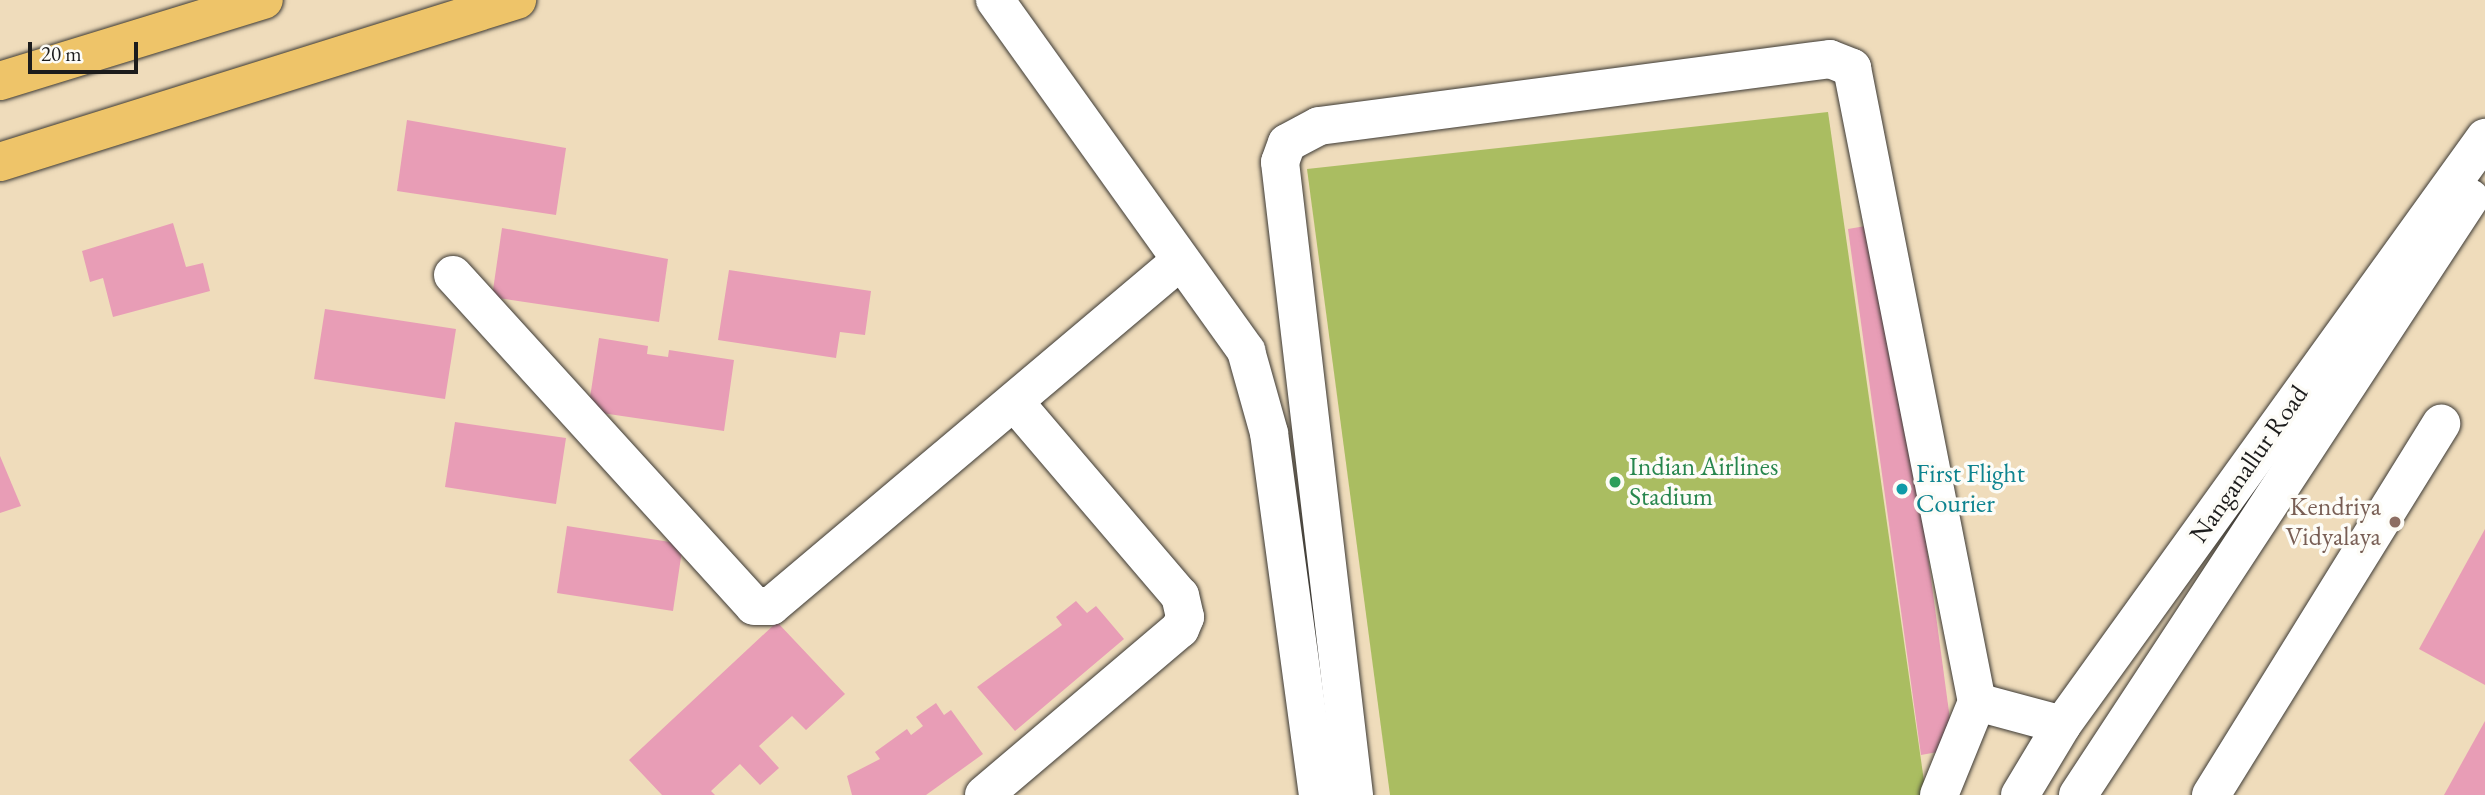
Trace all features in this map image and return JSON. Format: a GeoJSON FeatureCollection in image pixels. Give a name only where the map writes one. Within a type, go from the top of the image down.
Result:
{"type":"FeatureCollection","features":[{"type":"Feature","properties":{"kind":"main road"},"geometry":{"type":"LineString","coordinates":[[0,81],[264,0]]}},
{"type":"Feature","properties":{"kind":"main road"},"geometry":{"type":"LineString","coordinates":[[0,162],[517,0]]}},
{"type":"Feature","properties":{"kind":"street"},"geometry":{"type":"LineString","coordinates":[[995,0],[1179,262],[1246,351],[1260,391],[1318,795]]}},
{"type":"Feature","properties":{"kind":"street"},"geometry":{"type":"LineString","coordinates":[[1354,795],[1280,162],[1287,143],[1319,125],[1830,59],[1852,68],[1977,702],[1939,795]]}},
{"type":"Feature","properties":{"kind":"street","name":"Nanganallur Road"},"geometry":{"type":"LineString","coordinates":[[2078,795],[2430,234],[2485,138]]}},
{"type":"Feature","properties":{"kind":"street","name":"Nanganallur Road"},"geometry":{"type":"LineString","coordinates":[[2020,795],[2062,725],[2430,234],[2485,176]]}},
{"type":"Feature","properties":{"kind":"street"},"geometry":{"type":"LineString","coordinates":[[453,275],[754,606],[771,606],[1017,405],[1179,262]]}},
{"type":"Feature","properties":{"kind":"street"},"geometry":{"type":"LineString","coordinates":[[984,795],[1180,629],[1185,617],[1180,596],[1017,405]]}},
{"type":"Feature","properties":{"kind":"street"},"geometry":{"type":"LineString","coordinates":[[2211,795],[2441,424]]}},
{"type":"Feature","properties":{"kind":"street"},"geometry":{"type":"LineString","coordinates":[[1977,702],[2062,725]]}},
{"type":"Feature","properties":{"kind":"green space","name":"Indian Airlines Stadium"},"geometry":{"type":"Polygon","coordinates":[[[1828,112],[1926,795],[1390,795],[1307,169],[1828,112]]]}},
{"type":"Feature","properties":{"kind":"building"},"geometry":{"type":"Polygon","coordinates":[[[407,120],[566,148],[556,215],[397,191],[407,120]]]}},
{"type":"Feature","properties":{"kind":"building"},"geometry":{"type":"Polygon","coordinates":[[[173,223],[186,267],[203,263],[210,291],[113,317],[103,278],[90,282],[82,251],[173,223]]]}},
{"type":"Feature","properties":{"kind":"building","name":"First Flight Courier"},"geometry":{"type":"Polygon","coordinates":[[[1883,223],[1954,749],[1921,755],[1848,229],[1883,223]]]}},
{"type":"Feature","properties":{"kind":"building"},"geometry":{"type":"Polygon","coordinates":[[[502,228],[668,259],[659,322],[492,297],[502,228]]]}},
{"type":"Feature","properties":{"kind":"building"},"geometry":{"type":"Polygon","coordinates":[[[729,270],[871,291],[865,335],[840,332],[836,358],[718,340],[729,270]]]}},
{"type":"Feature","properties":{"kind":"building"},"geometry":{"type":"Polygon","coordinates":[[[325,309],[456,329],[445,399],[314,379],[325,309]]]}},
{"type":"Feature","properties":{"kind":"building"},"geometry":{"type":"Polygon","coordinates":[[[599,338],[648,346],[647,354],[668,357],[669,350],[734,360],[724,431],[588,411],[599,338]]]}},
{"type":"Feature","properties":{"kind":"building"},"geometry":{"type":"Polygon","coordinates":[[[455,422],[566,438],[556,504],[445,487],[455,422]]]}},
{"type":"Feature","properties":{"kind":"building"},"geometry":{"type":"Polygon","coordinates":[[[0,456],[21,506],[0,513],[0,456]]]}},
{"type":"Feature","properties":{"kind":"building"},"geometry":{"type":"Polygon","coordinates":[[[567,526],[683,544],[673,611],[557,593],[567,526]]]}},
{"type":"Feature","properties":{"kind":"building"},"geometry":{"type":"Polygon","coordinates":[[[2485,529],[2485,685],[2419,649],[2485,529]]]}},
{"type":"Feature","properties":{"kind":"building"},"geometry":{"type":"Polygon","coordinates":[[[1076,601],[1087,613],[1096,606],[1124,639],[1015,731],[977,687],[1062,625],[1056,617],[1076,601]]]}},
{"type":"Feature","properties":{"kind":"building"},"geometry":{"type":"Polygon","coordinates":[[[777,622],[845,694],[806,730],[792,716],[759,746],[779,768],[760,785],[740,764],[711,791],[715,795],[662,795],[629,760],[777,622]]]}},
{"type":"Feature","properties":{"kind":"building"},"geometry":{"type":"Polygon","coordinates":[[[936,703],[944,715],[951,710],[983,754],[926,795],[852,795],[847,776],[880,759],[875,752],[907,729],[911,735],[923,726],[916,717],[936,703]]]}},
{"type":"Feature","properties":{"kind":"building"},"geometry":{"type":"Polygon","coordinates":[[[2485,721],[2485,795],[2444,795],[2485,721]]]}},
{"type":"Feature","properties":{"kind":"place","name":"Indian Airlines Stadium"},"geometry":{"type":"Point","coordinates":[1615,482]}},
{"type":"Feature","properties":{"kind":"place","name":"First Flight Courier"},"geometry":{"type":"Point","coordinates":[1902,489]}},
{"type":"Feature","properties":{"kind":"place","name":"Kendriya Vidyalaya"},"geometry":{"type":"Point","coordinates":[2395,522]}}]}
